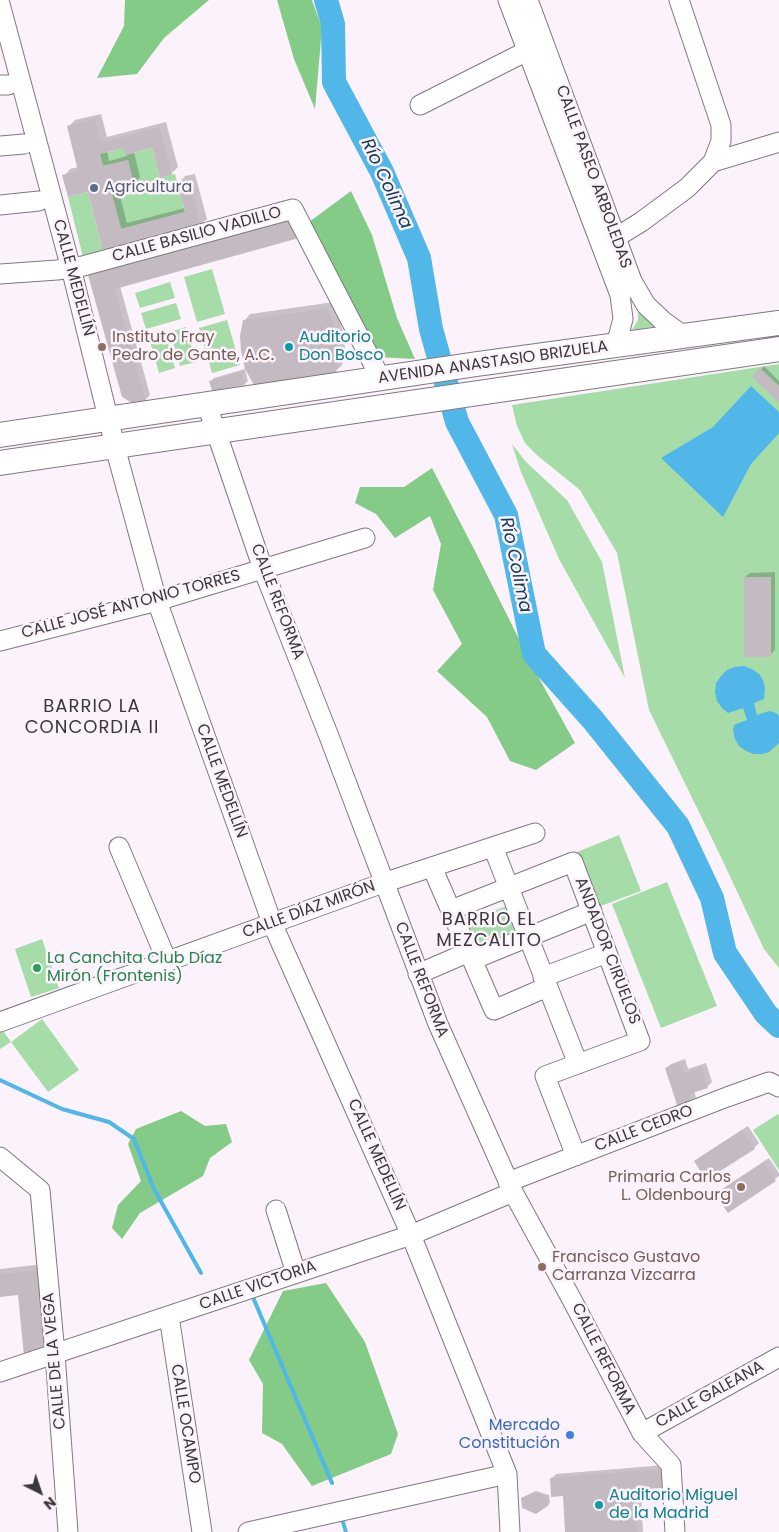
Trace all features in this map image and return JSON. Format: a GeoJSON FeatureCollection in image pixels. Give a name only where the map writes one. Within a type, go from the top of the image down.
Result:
{"type":"FeatureCollection","features":[{"type":"Feature","properties":{"kind":"main road","name":"AVENIDA ANASTASIO BRIZUELA"},"geometry":{"type":"LineString","coordinates":[[0,435],[477,364],[779,323]]}},
{"type":"Feature","properties":{"kind":"main road","name":"AVENIDA ANASTASIO BRIZUELA"},"geometry":{"type":"LineString","coordinates":[[0,463],[779,349]]}},
{"type":"Feature","properties":{"kind":"street","name":"CALLE PASEO ARBOLEDAS"},"geometry":{"type":"LineString","coordinates":[[508,0],[535,47],[609,242],[622,304],[623,319],[616,345]]}},
{"type":"Feature","properties":{"kind":"street","name":"CALLE PASEO ARBOLEDAS"},"geometry":{"type":"LineString","coordinates":[[528,0],[535,47]]}},
{"type":"Feature","properties":{"kind":"street"},"geometry":{"type":"LineString","coordinates":[[609,242],[641,222],[687,188],[714,162],[722,141],[721,125],[678,0]]}},
{"type":"Feature","properties":{"kind":"street","name":"CALLE MEDELLÍN"},"geometry":{"type":"LineString","coordinates":[[0,4],[71,268],[156,601],[272,923],[411,1235],[507,1474],[510,1532]]}},
{"type":"Feature","properties":{"kind":"street"},"geometry":{"type":"LineString","coordinates":[[420,105],[535,47]]}},
{"type":"Feature","properties":{"kind":"street"},"geometry":{"type":"LineString","coordinates":[[714,162],[779,142]]}},
{"type":"Feature","properties":{"kind":"street"},"geometry":{"type":"LineString","coordinates":[[0,146],[24,144]]}},
{"type":"Feature","properties":{"kind":"street"},"geometry":{"type":"LineString","coordinates":[[0,205],[40,201]]}},
{"type":"Feature","properties":{"kind":"street","name":"CALLE BASILIO VADILLO"},"geometry":{"type":"LineString","coordinates":[[0,274],[71,268],[293,209],[388,378]]}},
{"type":"Feature","properties":{"kind":"street","name":"CALLE PASEO ARBOLEDAS"},"geometry":{"type":"LineString","coordinates":[[609,242],[646,305],[663,321],[684,336]]}},
{"type":"Feature","properties":{"kind":"street","name":"CALLE REFORMA"},"geometry":{"type":"LineString","coordinates":[[207,405],[263,569],[330,739],[438,1024],[510,1187],[642,1433],[668,1461]]}},
{"type":"Feature","properties":{"kind":"street","name":"CALLE JOSÉ ANTONIO TORRES"},"geometry":{"type":"LineString","coordinates":[[0,641],[156,601],[365,538]]}},
{"type":"Feature","properties":{"kind":"street","name":"CALLE DÍAZ MIRÓN"},"geometry":{"type":"LineString","coordinates":[[0,1022],[383,883],[535,833]]}},
{"type":"Feature","properties":{"kind":"street"},"geometry":{"type":"LineString","coordinates":[[119,847],[167,961]]}},
{"type":"Feature","properties":{"kind":"street"},"geometry":{"type":"LineString","coordinates":[[492,847],[578,1064],[545,1076],[576,1156]]}},
{"type":"Feature","properties":{"kind":"street","name":"ANDADOR CIRUELOS"},"geometry":{"type":"LineString","coordinates":[[508,887],[573,862],[640,1041],[578,1064]]}},
{"type":"Feature","properties":{"kind":"street"},"geometry":{"type":"LineString","coordinates":[[432,867],[494,1010],[545,982],[607,953]]}},
{"type":"Feature","properties":{"kind":"street"},"geometry":{"type":"LineString","coordinates":[[451,910],[508,887]]}},
{"type":"Feature","properties":{"kind":"street"},"geometry":{"type":"LineString","coordinates":[[418,974],[471,956],[525,930],[592,911]]}},
{"type":"Feature","properties":{"kind":"street","name":"CALLE CEDRO"},"geometry":{"type":"LineString","coordinates":[[510,1187],[576,1156],[727,1096],[769,1082],[779,1087]]}},
{"type":"Feature","properties":{"kind":"street","name":"CALLE DE LA VEGA"},"geometry":{"type":"LineString","coordinates":[[0,1157],[40,1190],[55,1354],[68,1532]]}},
{"type":"Feature","properties":{"kind":"street","name":"CALLE VICTORIA"},"geometry":{"type":"LineString","coordinates":[[0,1372],[411,1235],[510,1187]]}},
{"type":"Feature","properties":{"kind":"street"},"geometry":{"type":"LineString","coordinates":[[276,1210],[296,1273]]}},
{"type":"Feature","properties":{"kind":"street","name":"CALLE OCAMPO"},"geometry":{"type":"LineString","coordinates":[[169,1316],[202,1532]]}},
{"type":"Feature","properties":{"kind":"street","name":"CALLE GALEANA"},"geometry":{"type":"LineString","coordinates":[[642,1433],[779,1357]]}},
{"type":"Feature","properties":{"kind":"street"},"geometry":{"type":"LineString","coordinates":[[664,1420],[668,1461],[671,1465],[675,1532]]}},
{"type":"Feature","properties":{"kind":"street"},"geometry":{"type":"LineString","coordinates":[[248,1532],[507,1474]]}},
{"type":"Feature","properties":{"kind":"green space"},"geometry":{"type":"Polygon","coordinates":[[[125,0],[209,0],[164,38],[137,74],[97,78],[124,26],[125,0]]]}},
{"type":"Feature","properties":{"kind":"green space"},"geometry":{"type":"Polygon","coordinates":[[[277,0],[312,0],[322,28],[315,109],[294,59],[277,0]]]}},
{"type":"Feature","properties":{"kind":"green space"},"geometry":{"type":"Polygon","coordinates":[[[124,148],[126,155],[152,148],[160,178],[175,174],[185,212],[121,229],[111,191],[134,185],[128,160],[103,166],[100,154],[124,148]]]}},
{"type":"Feature","properties":{"kind":"green space"},"geometry":{"type":"Polygon","coordinates":[[[351,191],[372,235],[397,318],[415,359],[377,357],[309,222],[351,191]]]}},
{"type":"Feature","properties":{"kind":"green space"},"geometry":{"type":"Polygon","coordinates":[[[88,192],[103,252],[83,257],[68,197],[88,192]]]}},
{"type":"Feature","properties":{"kind":"green space"},"geometry":{"type":"Polygon","coordinates":[[[212,269],[225,314],[197,322],[184,277],[212,269]]]}},
{"type":"Feature","properties":{"kind":"green space"},"geometry":{"type":"Polygon","coordinates":[[[170,282],[175,298],[140,308],[135,293],[170,282]]]}},
{"type":"Feature","properties":{"kind":"green space"},"geometry":{"type":"Polygon","coordinates":[[[176,303],[181,319],[146,329],[141,313],[176,303]]]}},
{"type":"Feature","properties":{"kind":"green space"},"geometry":{"type":"Polygon","coordinates":[[[638,308],[659,326],[632,330],[638,320],[638,308]]]}},
{"type":"Feature","properties":{"kind":"green space"},"geometry":{"type":"Polygon","coordinates":[[[227,320],[240,365],[212,373],[199,328],[227,320]]]}},
{"type":"Feature","properties":{"kind":"green space"},"geometry":{"type":"Polygon","coordinates":[[[186,327],[196,362],[180,366],[170,332],[186,327]]]}},
{"type":"Feature","properties":{"kind":"green space"},"geometry":{"type":"Polygon","coordinates":[[[165,333],[175,368],[159,373],[149,338],[165,333]]]}},
{"type":"Feature","properties":{"kind":"green space"},"geometry":{"type":"Polygon","coordinates":[[[779,364],[779,968],[764,949],[649,710],[617,553],[580,490],[525,443],[517,426],[512,405],[779,364]]]}},
{"type":"Feature","properties":{"kind":"green space"},"geometry":{"type":"Polygon","coordinates":[[[512,444],[526,462],[567,500],[602,562],[625,678],[559,559],[521,472],[512,444]]]}},
{"type":"Feature","properties":{"kind":"green space"},"geometry":{"type":"Polygon","coordinates":[[[432,468],[534,669],[575,743],[536,770],[510,761],[487,717],[437,671],[462,644],[433,590],[441,544],[430,516],[395,538],[376,514],[355,503],[360,487],[404,487],[432,468]]]}},
{"type":"Feature","properties":{"kind":"green space"},"geometry":{"type":"Polygon","coordinates":[[[619,835],[641,891],[598,907],[577,852],[619,835]]]}},
{"type":"Feature","properties":{"kind":"green space"},"geometry":{"type":"Polygon","coordinates":[[[667,882],[717,1006],[661,1028],[612,904],[667,882]]]}},
{"type":"Feature","properties":{"kind":"green space"},"geometry":{"type":"Polygon","coordinates":[[[511,904],[524,935],[474,955],[462,924],[511,904]]]}},
{"type":"Feature","properties":{"kind":"green space","name":"La Canchita Club Díaz Mirón (Frontenis)"},"geometry":{"type":"Polygon","coordinates":[[[42,939],[59,988],[31,997],[15,949],[42,939]]]}},
{"type":"Feature","properties":{"kind":"green space"},"geometry":{"type":"Polygon","coordinates":[[[42,1019],[79,1070],[48,1092],[11,1042],[42,1019]]]}},
{"type":"Feature","properties":{"kind":"green space"},"geometry":{"type":"Polygon","coordinates":[[[3,1031],[11,1042],[0,1049],[0,1032],[3,1031]]]}},
{"type":"Feature","properties":{"kind":"green space"},"geometry":{"type":"Polygon","coordinates":[[[181,1111],[205,1126],[226,1124],[232,1142],[210,1158],[203,1176],[140,1213],[122,1239],[112,1228],[118,1205],[141,1181],[128,1144],[136,1129],[181,1111]]]}},
{"type":"Feature","properties":{"kind":"green space"},"geometry":{"type":"Polygon","coordinates":[[[779,1115],[779,1170],[753,1130],[779,1115]]]}},
{"type":"Feature","properties":{"kind":"green space"},"geometry":{"type":"Polygon","coordinates":[[[326,1283],[365,1342],[398,1434],[391,1454],[312,1486],[282,1444],[262,1433],[263,1384],[249,1360],[283,1291],[326,1283]]]}},
{"type":"Feature","properties":{"kind":"water"},"geometry":{"type":"Polygon","coordinates":[[[751,386],[779,412],[779,433],[751,464],[723,517],[661,458],[713,427],[751,386]]]}},
{"type":"Feature","properties":{"kind":"water"},"geometry":{"type":"Polygon","coordinates":[[[744,666],[759,674],[763,680],[765,688],[764,699],[754,703],[757,715],[769,711],[779,716],[779,743],[769,752],[762,754],[754,754],[739,746],[733,730],[734,725],[747,720],[743,708],[728,713],[717,701],[715,692],[716,683],[727,670],[744,666]]]}},
{"type":"Feature","properties":{"kind":"building","name":"Agricultura"},"geometry":{"type":"Polygon","coordinates":[[[95,119],[101,143],[160,127],[172,175],[160,178],[152,148],[125,155],[124,148],[100,154],[103,166],[128,160],[134,185],[111,191],[121,229],[185,212],[177,182],[189,179],[201,226],[103,252],[88,192],[68,197],[62,175],[78,171],[67,126],[95,119]]]}},
{"type":"Feature","properties":{"kind":"building"},"geometry":{"type":"Polygon","coordinates":[[[290,218],[299,238],[115,289],[146,401],[132,403],[122,397],[88,275],[290,218]]]}},
{"type":"Feature","properties":{"kind":"building","name":"Auditorio Don Bosco"},"geometry":{"type":"Polygon","coordinates":[[[328,308],[338,342],[336,373],[254,385],[245,369],[241,351],[240,336],[243,320],[328,308]]]}},
{"type":"Feature","properties":{"kind":"building"},"geometry":{"type":"Polygon","coordinates":[[[760,368],[779,386],[779,403],[752,377],[760,368]]]}},
{"type":"Feature","properties":{"kind":"building"},"geometry":{"type":"Polygon","coordinates":[[[242,371],[245,385],[212,391],[209,381],[242,371]]]}},
{"type":"Feature","properties":{"kind":"building"},"geometry":{"type":"Polygon","coordinates":[[[744,577],[771,577],[771,657],[744,657],[744,577]]]}},
{"type":"Feature","properties":{"kind":"building"},"geometry":{"type":"Polygon","coordinates":[[[680,1063],[684,1073],[702,1067],[708,1088],[689,1094],[692,1103],[678,1108],[665,1068],[680,1063]]]}},
{"type":"Feature","properties":{"kind":"building"},"geometry":{"type":"Polygon","coordinates":[[[742,1130],[755,1149],[706,1180],[694,1161],[742,1130]]]}},
{"type":"Feature","properties":{"kind":"building"},"geometry":{"type":"Polygon","coordinates":[[[764,1162],[776,1181],[728,1213],[715,1194],[764,1162]]]}},
{"type":"Feature","properties":{"kind":"building"},"geometry":{"type":"Polygon","coordinates":[[[38,1270],[45,1350],[24,1356],[18,1295],[0,1297],[0,1274],[38,1270]]]}},
{"type":"Feature","properties":{"kind":"building"},"geometry":{"type":"Polygon","coordinates":[[[660,1469],[662,1488],[634,1490],[637,1532],[565,1532],[563,1496],[551,1497],[550,1478],[660,1469]]]}},
{"type":"Feature","properties":{"kind":"building"},"geometry":{"type":"Polygon","coordinates":[[[534,1492],[548,1496],[549,1505],[536,1514],[522,1508],[521,1498],[534,1492]]]}},
{"type":"Feature","properties":{"kind":"waterway","name":"Río Colima"},"geometry":{"type":"LineString","coordinates":[[326,0],[333,24],[334,82],[382,172],[419,258],[431,329],[457,422],[506,515],[534,654],[593,720],[678,826],[712,898],[725,953],[766,1014],[779,1026]]}},
{"type":"Feature","properties":{"kind":"waterway"},"geometry":{"type":"LineString","coordinates":[[0,1080],[62,1109],[109,1122],[134,1139],[154,1189],[201,1273]]}},
{"type":"Feature","properties":{"kind":"waterway"},"geometry":{"type":"LineString","coordinates":[[252,1295],[332,1483]]}},
{"type":"Feature","properties":{"kind":"waterway"},"geometry":{"type":"LineString","coordinates":[[343,1522],[346,1532]]}},
{"type":"Feature","properties":{"kind":"place","name":"Agricultura"},"geometry":{"type":"Point","coordinates":[94,188]}},
{"type":"Feature","properties":{"kind":"place","name":"Instituto Fray Pedro de Gante, A.C."},"geometry":{"type":"Point","coordinates":[102,347]}},
{"type":"Feature","properties":{"kind":"place","name":"Auditorio Don Bosco"},"geometry":{"type":"Point","coordinates":[289,347]}},
{"type":"Feature","properties":{"kind":"place","name":"La Canchita Club Díaz Mirón (Frontenis)"},"geometry":{"type":"Point","coordinates":[37,968]}},
{"type":"Feature","properties":{"kind":"place","name":"Primaria Carlos L. Oldenbourg"},"geometry":{"type":"Point","coordinates":[741,1187]}},
{"type":"Feature","properties":{"kind":"place","name":"Francisco Gustavo Carranza Vizcarra"},"geometry":{"type":"Point","coordinates":[542,1267]}},
{"type":"Feature","properties":{"kind":"place","name":"Mercado Constitución"},"geometry":{"type":"Point","coordinates":[570,1435]}},
{"type":"Feature","properties":{"kind":"place","name":"Auditorio Miguel de la Madrid"},"geometry":{"type":"Point","coordinates":[599,1505]}},
{"type":"Feature","properties":{"kind":"district","name":"BARRIO LA CONCORDIA II"},"geometry":{"type":"Point","coordinates":[92,718]}},
{"type":"Feature","properties":{"kind":"district","name":"BARRIO EL MEZCALITO"},"geometry":{"type":"Point","coordinates":[489,930]}}]}
